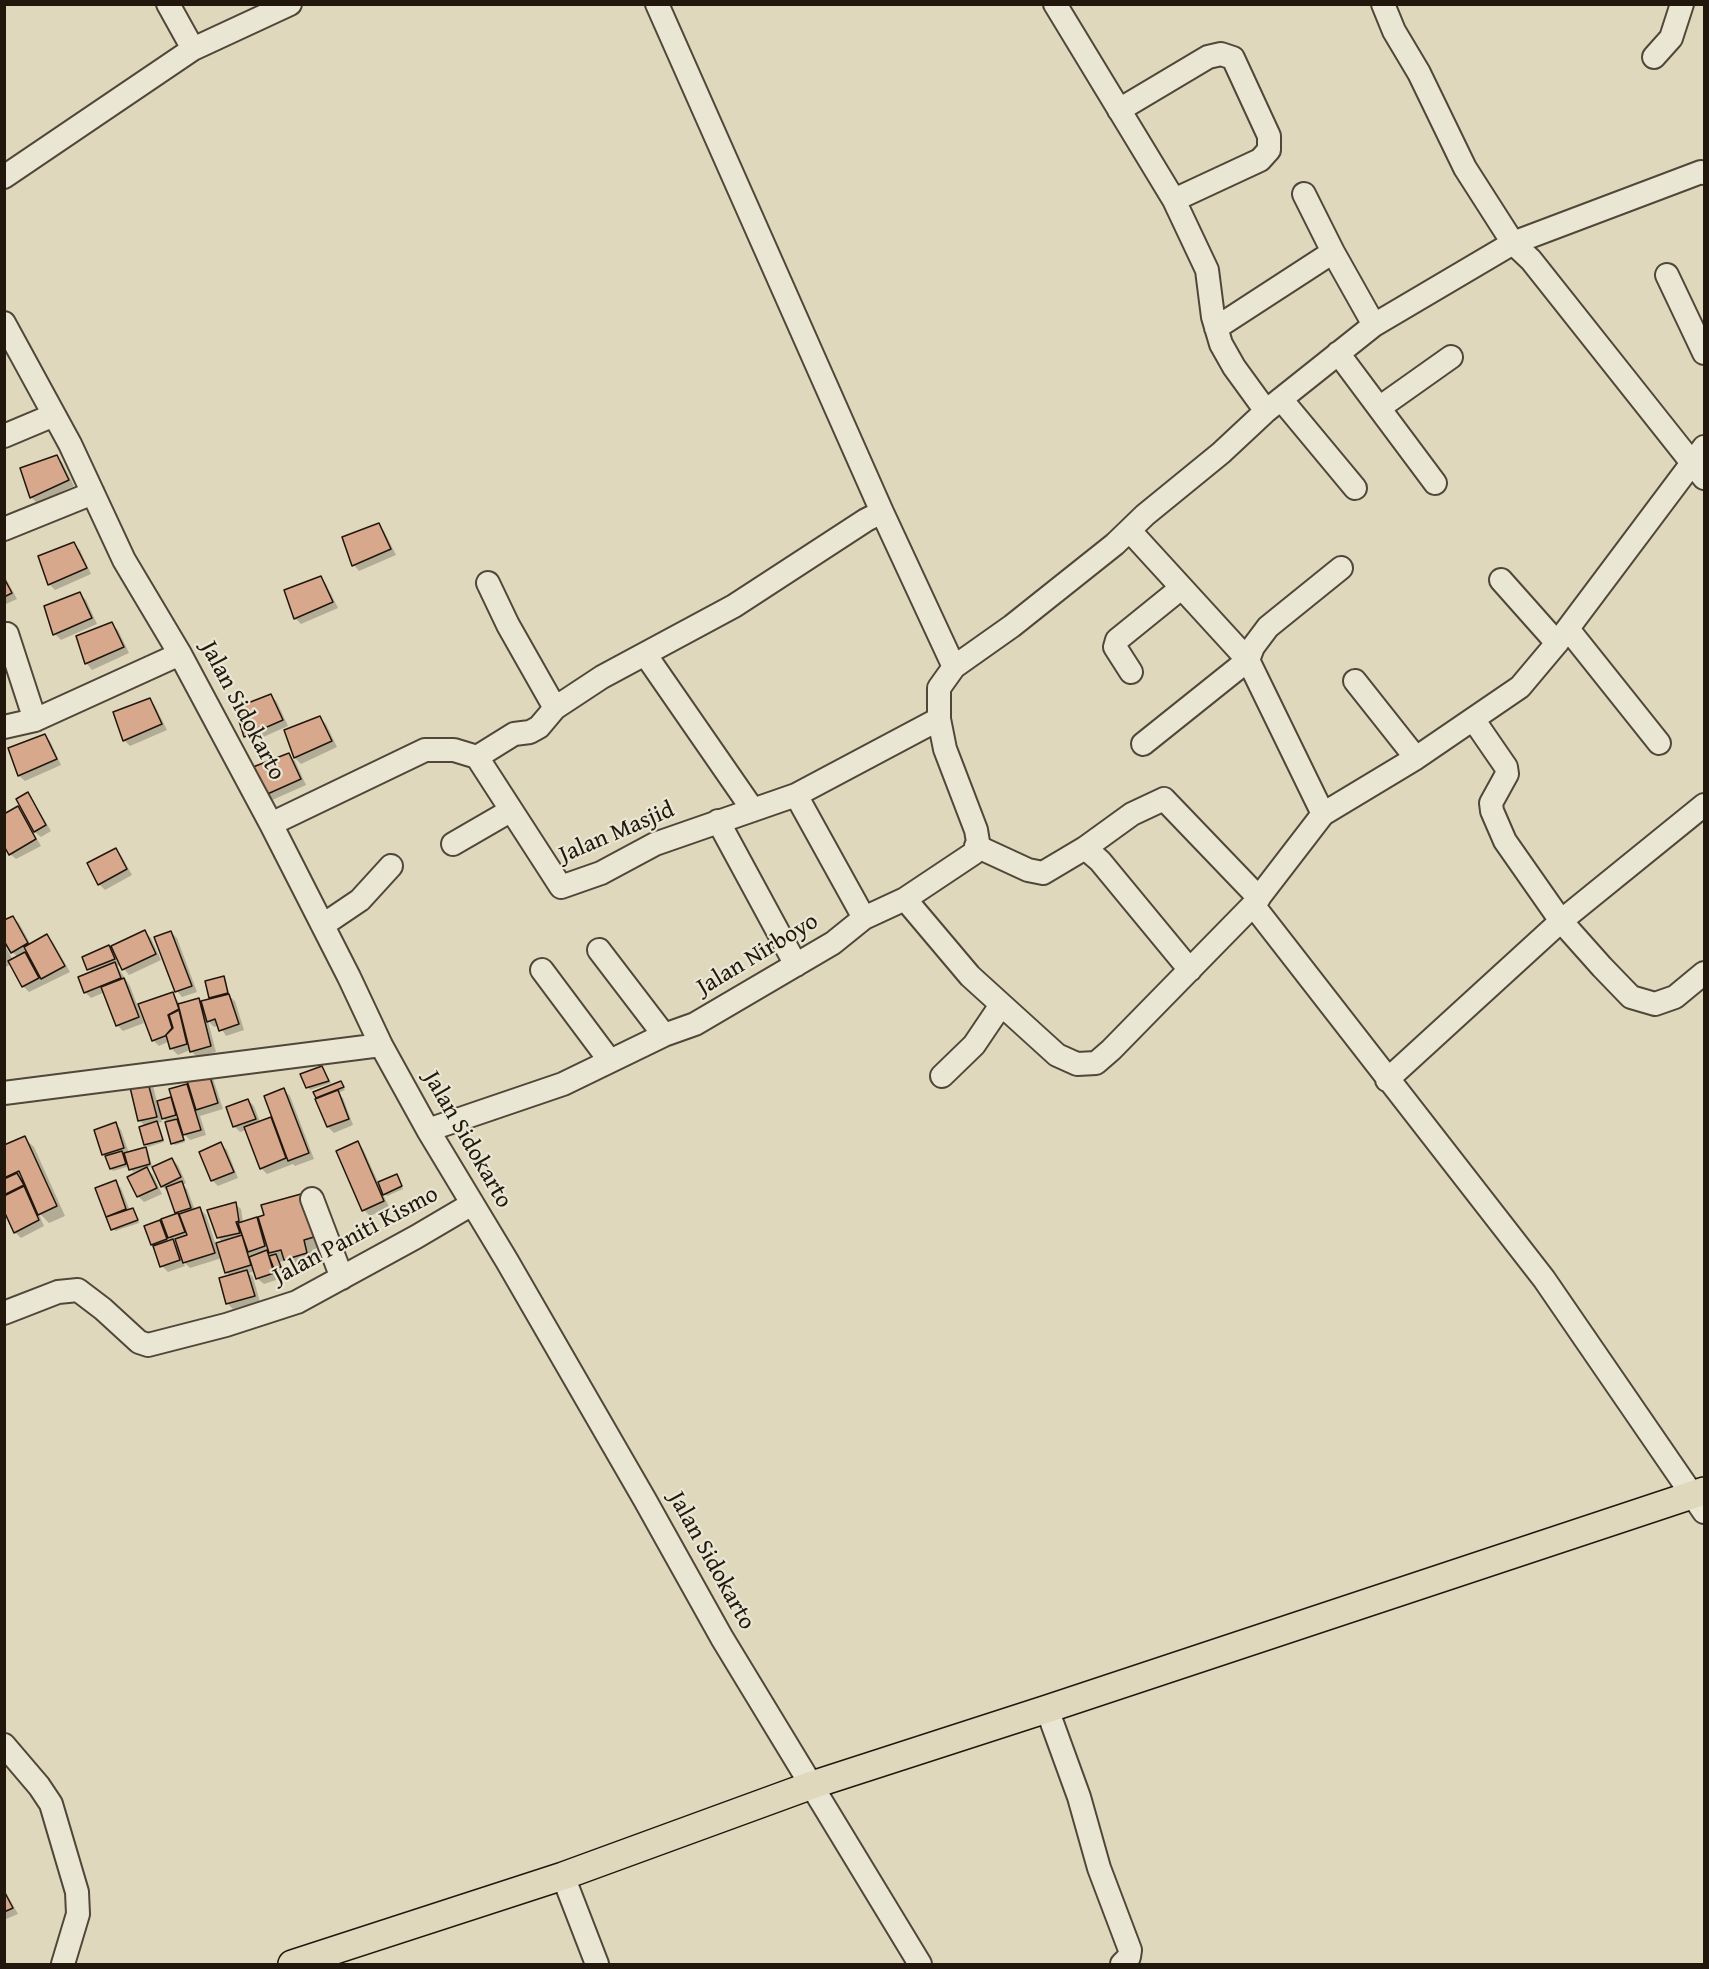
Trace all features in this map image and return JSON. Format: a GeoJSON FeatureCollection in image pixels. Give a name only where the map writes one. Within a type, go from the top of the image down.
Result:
{"type":"FeatureCollection","features":[{"type":"Feature","properties":{"kind":"main road"},"geometry":{"type":"LineString","coordinates":[[292,1965],[563,1876],[812,1785],[1700,1499]]}},
{"type":"Feature","properties":{"kind":"street"},"geometry":{"type":"LineString","coordinates":[[168,4],[193,49]]}},
{"type":"Feature","properties":{"kind":"street"},"geometry":{"type":"LineString","coordinates":[[4,177],[193,49],[290,4]]}},
{"type":"Feature","properties":{"kind":"street"},"geometry":{"type":"LineString","coordinates":[[657,4],[882,512],[954,667]]}},
{"type":"Feature","properties":{"kind":"street"},"geometry":{"type":"LineString","coordinates":[[1055,4],[1174,200],[1207,270],[1216,328],[1221,344],[1234,367],[1355,488]]}},
{"type":"Feature","properties":{"kind":"street"},"geometry":{"type":"LineString","coordinates":[[905,899],[970,976],[1057,1055],[1077,1064],[1096,1063],[1256,901],[1323,814],[1416,758],[1520,687],[1700,462],[1531,260],[1513,243],[1465,168],[1419,73],[1394,31],[1383,4]]}},
{"type":"Feature","properties":{"kind":"street"},"geometry":{"type":"LineString","coordinates":[[1654,57],[1671,38],[1682,4]]}},
{"type":"Feature","properties":{"kind":"street"},"geometry":{"type":"LineString","coordinates":[[1119,110],[1208,57],[1221,54],[1233,58],[1269,136],[1269,150],[1260,160],[1174,200]]}},
{"type":"Feature","properties":{"kind":"street"},"geometry":{"type":"LineString","coordinates":[[1700,1499],[1544,1279],[1387,1080],[1256,901],[1156,802],[1132,814],[1085,848],[1043,873],[1028,870],[976,846],[978,842],[976,830],[945,749],[939,719],[939,688],[954,667],[1057,591],[1227,448],[1273,405],[1374,325],[1513,243],[1690,176],[1704,173]]}},
{"type":"Feature","properties":{"kind":"street"},"geometry":{"type":"LineString","coordinates":[[1304,194],[1374,325]]}},
{"type":"Feature","properties":{"kind":"street"},"geometry":{"type":"LineString","coordinates":[[1216,328],[1333,252]]}},
{"type":"Feature","properties":{"kind":"street"},"geometry":{"type":"LineString","coordinates":[[1667,275],[1704,353]]}},
{"type":"Feature","properties":{"kind":"street","name":"Jalan Sidokarto"},"geometry":{"type":"LineString","coordinates":[[4,323],[54,415],[124,560],[180,654],[271,824],[381,1045],[428,1130],[645,1500],[722,1638],[920,1965]]}},
{"type":"Feature","properties":{"kind":"street"},"geometry":{"type":"LineString","coordinates":[[1338,353],[1435,483]]}},
{"type":"Feature","properties":{"kind":"street"},"geometry":{"type":"LineString","coordinates":[[1379,408],[1451,357]]}},
{"type":"Feature","properties":{"kind":"street"},"geometry":{"type":"LineString","coordinates":[[4,436],[54,415]]}},
{"type":"Feature","properties":{"kind":"street"},"geometry":{"type":"LineString","coordinates":[[4,529],[93,493]]}},
{"type":"Feature","properties":{"kind":"street"},"geometry":{"type":"LineString","coordinates":[[271,824],[425,750],[454,750],[477,757],[514,734],[530,732],[539,727],[555,708],[602,677],[735,606],[866,520],[882,512]]}},
{"type":"Feature","properties":{"kind":"street"},"geometry":{"type":"LineString","coordinates":[[1130,531],[1180,589],[1248,660],[1323,814]]}},
{"type":"Feature","properties":{"kind":"street"},"geometry":{"type":"LineString","coordinates":[[1143,744],[1248,660],[1253,646],[1268,627],[1341,568]]}},
{"type":"Feature","properties":{"kind":"street"},"geometry":{"type":"LineString","coordinates":[[1502,580],[1562,636],[1659,742]]}},
{"type":"Feature","properties":{"kind":"street"},"geometry":{"type":"LineString","coordinates":[[488,583],[508,625],[555,708]]}},
{"type":"Feature","properties":{"kind":"street"},"geometry":{"type":"LineString","coordinates":[[1131,672],[1115,647],[1117,640],[1180,589]]}},
{"type":"Feature","properties":{"kind":"street"},"geometry":{"type":"LineString","coordinates":[[7,634],[35,720]]}},
{"type":"Feature","properties":{"kind":"street"},"geometry":{"type":"LineString","coordinates":[[4,727],[35,720],[180,654]]}},
{"type":"Feature","properties":{"kind":"street"},"geometry":{"type":"LineString","coordinates":[[645,654],[753,810]]}},
{"type":"Feature","properties":{"kind":"street"},"geometry":{"type":"LineString","coordinates":[[1355,681],[1416,758]]}},
{"type":"Feature","properties":{"kind":"street","name":"Jalan Masjid"},"geometry":{"type":"LineString","coordinates":[[477,757],[561,887],[601,873],[655,844],[796,795],[939,719]]}},
{"type":"Feature","properties":{"kind":"street"},"geometry":{"type":"LineString","coordinates":[[1473,719],[1506,768],[1507,774],[1491,803],[1498,826],[1511,851],[1561,921],[1631,997],[1655,1004],[1675,997],[1704,973]]}},
{"type":"Feature","properties":{"kind":"street"},"geometry":{"type":"LineString","coordinates":[[796,795],[864,918]]}},
{"type":"Feature","properties":{"kind":"street"},"geometry":{"type":"LineString","coordinates":[[1387,1080],[1561,921],[1704,805]]}},
{"type":"Feature","properties":{"kind":"street"},"geometry":{"type":"LineString","coordinates":[[453,844],[510,810]]}},
{"type":"Feature","properties":{"kind":"street"},"geometry":{"type":"LineString","coordinates":[[718,821],[796,964]]}},
{"type":"Feature","properties":{"kind":"street","name":"Jalan Nirboyo"},"geometry":{"type":"LineString","coordinates":[[428,1130],[563,1084],[664,1035],[695,1024],[832,943],[864,918],[905,899],[974,853],[976,846]]}},
{"type":"Feature","properties":{"kind":"street"},"geometry":{"type":"LineString","coordinates":[[1085,848],[1100,861],[1190,969]]}},
{"type":"Feature","properties":{"kind":"street"},"geometry":{"type":"LineString","coordinates":[[323,926],[360,900],[391,866]]}},
{"type":"Feature","properties":{"kind":"street"},"geometry":{"type":"LineString","coordinates":[[599,950],[664,1035]]}},
{"type":"Feature","properties":{"kind":"street"},"geometry":{"type":"LineString","coordinates":[[542,970],[610,1060]]}},
{"type":"Feature","properties":{"kind":"street"},"geometry":{"type":"LineString","coordinates":[[942,1076],[974,1045],[1001,1005]]}},
{"type":"Feature","properties":{"kind":"street"},"geometry":{"type":"LineString","coordinates":[[4,1093],[381,1045]]}},
{"type":"Feature","properties":{"kind":"street"},"geometry":{"type":"LineString","coordinates":[[312,1199],[342,1278]]}},
{"type":"Feature","properties":{"kind":"street","name":"Jalan Paniti Kismo"},"geometry":{"type":"LineString","coordinates":[[4,1313],[58,1292],[78,1290],[139,1342],[148,1345],[226,1325],[297,1302],[472,1204]]}},
{"type":"Feature","properties":{"kind":"street"},"geometry":{"type":"LineString","coordinates":[[1047,1709],[1079,1797],[1099,1868],[1130,1950],[1129,1957],[1122,1965]]}},
{"type":"Feature","properties":{"kind":"street"},"geometry":{"type":"LineString","coordinates":[[4,1745],[39,1786],[51,1804],[77,1892],[78,1914],[63,1965]]}},
{"type":"Feature","properties":{"kind":"street"},"geometry":{"type":"LineString","coordinates":[[563,1876],[597,1965]]}},
{"type":"Feature","properties":{"kind":"building"},"geometry":{"type":"Polygon","coordinates":[[[57,455],[69,480],[30,498],[20,468],[57,455]]]}},
{"type":"Feature","properties":{"kind":"building"},"geometry":{"type":"Polygon","coordinates":[[[379,523],[391,549],[352,566],[342,537],[379,523]]]}},
{"type":"Feature","properties":{"kind":"building"},"geometry":{"type":"Polygon","coordinates":[[[74,542],[87,568],[48,585],[38,556],[74,542]]]}},
{"type":"Feature","properties":{"kind":"building"},"geometry":{"type":"Polygon","coordinates":[[[321,576],[333,602],[294,619],[284,590],[321,576]]]}},
{"type":"Feature","properties":{"kind":"building"},"geometry":{"type":"Polygon","coordinates":[[[4,578],[12,593],[4,597],[4,578]]]}},
{"type":"Feature","properties":{"kind":"building"},"geometry":{"type":"Polygon","coordinates":[[[80,592],[92,618],[53,635],[44,606],[80,592]]]}},
{"type":"Feature","properties":{"kind":"building"},"geometry":{"type":"Polygon","coordinates":[[[112,622],[124,647],[85,664],[76,636],[112,622]]]}},
{"type":"Feature","properties":{"kind":"building"},"geometry":{"type":"Polygon","coordinates":[[[271,694],[283,720],[244,737],[235,708],[271,694]]]}},
{"type":"Feature","properties":{"kind":"building"},"geometry":{"type":"Polygon","coordinates":[[[150,698],[162,724],[123,741],[113,712],[150,698]]]}},
{"type":"Feature","properties":{"kind":"building"},"geometry":{"type":"Polygon","coordinates":[[[320,716],[332,741],[294,758],[284,730],[320,716]]]}},
{"type":"Feature","properties":{"kind":"building"},"geometry":{"type":"Polygon","coordinates":[[[45,734],[57,759],[18,776],[8,748],[45,734]]]}},
{"type":"Feature","properties":{"kind":"building"},"geometry":{"type":"Polygon","coordinates":[[[289,753],[301,779],[263,796],[253,767],[289,753]]]}},
{"type":"Feature","properties":{"kind":"building"},"geometry":{"type":"Polygon","coordinates":[[[28,792],[46,825],[34,832],[16,799],[28,792]]]}},
{"type":"Feature","properties":{"kind":"building"},"geometry":{"type":"Polygon","coordinates":[[[18,806],[36,839],[9,855],[4,846],[4,814],[18,806]]]}},
{"type":"Feature","properties":{"kind":"building"},"geometry":{"type":"Polygon","coordinates":[[[116,848],[127,869],[98,885],[87,863],[116,848]]]}},
{"type":"Feature","properties":{"kind":"building"},"geometry":{"type":"Polygon","coordinates":[[[13,916],[28,943],[11,953],[4,941],[4,920],[13,916]]]}},
{"type":"Feature","properties":{"kind":"building"},"geometry":{"type":"Polygon","coordinates":[[[145,930],[156,954],[122,970],[111,946],[145,930]]]}},
{"type":"Feature","properties":{"kind":"building"},"geometry":{"type":"Polygon","coordinates":[[[171,931],[192,986],[175,992],[154,937],[171,931]]]}},
{"type":"Feature","properties":{"kind":"building"},"geometry":{"type":"Polygon","coordinates":[[[47,934],[65,966],[41,979],[24,947],[47,934]]]}},
{"type":"Feature","properties":{"kind":"building"},"geometry":{"type":"Polygon","coordinates":[[[109,945],[115,959],[87,970],[82,957],[109,945]]]}},
{"type":"Feature","properties":{"kind":"building"},"geometry":{"type":"Polygon","coordinates":[[[25,952],[39,978],[22,987],[8,961],[25,952]]]}},
{"type":"Feature","properties":{"kind":"building"},"geometry":{"type":"Polygon","coordinates":[[[115,962],[121,978],[84,993],[78,977],[115,962]]]}},
{"type":"Feature","properties":{"kind":"building"},"geometry":{"type":"Polygon","coordinates":[[[224,976],[228,993],[209,998],[205,981],[224,976]]]}},
{"type":"Feature","properties":{"kind":"building"},"geometry":{"type":"Polygon","coordinates":[[[124,978],[139,1017],[116,1026],[101,987],[124,978]]]}},
{"type":"Feature","properties":{"kind":"building"},"geometry":{"type":"Polygon","coordinates":[[[173,992],[179,1009],[168,1015],[172,1028],[165,1036],[152,1041],[138,1004],[173,992]]]}},
{"type":"Feature","properties":{"kind":"building"},"geometry":{"type":"Polygon","coordinates":[[[229,994],[239,1024],[219,1031],[215,1019],[207,1022],[201,1001],[229,994]]]}},
{"type":"Feature","properties":{"kind":"building"},"geometry":{"type":"Polygon","coordinates":[[[199,998],[211,1046],[190,1052],[178,1004],[199,998]]]}},
{"type":"Feature","properties":{"kind":"building"},"geometry":{"type":"Polygon","coordinates":[[[179,1010],[187,1044],[170,1049],[166,1035],[173,1028],[169,1015],[179,1010]]]}},
{"type":"Feature","properties":{"kind":"building"},"geometry":{"type":"Polygon","coordinates":[[[322,1066],[329,1081],[306,1088],[300,1074],[322,1066]]]}},
{"type":"Feature","properties":{"kind":"building"},"geometry":{"type":"Polygon","coordinates":[[[207,1067],[218,1103],[196,1110],[185,1074],[207,1067]]]}},
{"type":"Feature","properties":{"kind":"building"},"geometry":{"type":"Polygon","coordinates":[[[147,1079],[157,1117],[138,1121],[129,1083],[147,1079]]]}},
{"type":"Feature","properties":{"kind":"building"},"geometry":{"type":"Polygon","coordinates":[[[341,1081],[344,1087],[316,1098],[313,1092],[341,1081]]]}},
{"type":"Feature","properties":{"kind":"building"},"geometry":{"type":"Polygon","coordinates":[[[187,1084],[201,1130],[183,1135],[169,1089],[187,1084]]]}},
{"type":"Feature","properties":{"kind":"building"},"geometry":{"type":"Polygon","coordinates":[[[284,1088],[309,1153],[288,1161],[264,1096],[284,1088]]]}},
{"type":"Feature","properties":{"kind":"building"},"geometry":{"type":"Polygon","coordinates":[[[338,1090],[349,1119],[327,1127],[315,1099],[338,1090]]]}},
{"type":"Feature","properties":{"kind":"building"},"geometry":{"type":"Polygon","coordinates":[[[171,1097],[176,1115],[162,1119],[157,1101],[171,1097]]]}},
{"type":"Feature","properties":{"kind":"building"},"geometry":{"type":"Polygon","coordinates":[[[248,1099],[256,1119],[233,1127],[226,1107],[248,1099]]]}},
{"type":"Feature","properties":{"kind":"building"},"geometry":{"type":"Polygon","coordinates":[[[271,1117],[286,1158],[260,1169],[244,1127],[271,1117]]]}},
{"type":"Feature","properties":{"kind":"building"},"geometry":{"type":"Polygon","coordinates":[[[177,1119],[184,1140],[171,1144],[165,1122],[177,1119]]]}},
{"type":"Feature","properties":{"kind":"building"},"geometry":{"type":"Polygon","coordinates":[[[157,1121],[163,1140],[144,1145],[139,1127],[157,1121]]]}},
{"type":"Feature","properties":{"kind":"building"},"geometry":{"type":"Polygon","coordinates":[[[116,1122],[124,1148],[102,1155],[94,1130],[116,1122]]]}},
{"type":"Feature","properties":{"kind":"building"},"geometry":{"type":"Polygon","coordinates":[[[25,1136],[57,1206],[38,1215],[19,1171],[4,1178],[4,1145],[25,1136]]]}},
{"type":"Feature","properties":{"kind":"building"},"geometry":{"type":"Polygon","coordinates":[[[358,1141],[384,1201],[362,1211],[336,1151],[358,1141]]]}},
{"type":"Feature","properties":{"kind":"building"},"geometry":{"type":"Polygon","coordinates":[[[221,1142],[234,1172],[211,1181],[199,1152],[221,1142]]]}},
{"type":"Feature","properties":{"kind":"building"},"geometry":{"type":"Polygon","coordinates":[[[146,1147],[150,1164],[129,1170],[124,1153],[146,1147]]]}},
{"type":"Feature","properties":{"kind":"building"},"geometry":{"type":"Polygon","coordinates":[[[122,1151],[126,1164],[110,1169],[105,1156],[122,1151]]]}},
{"type":"Feature","properties":{"kind":"building"},"geometry":{"type":"Polygon","coordinates":[[[172,1158],[181,1177],[161,1187],[152,1167],[172,1158]]]}},
{"type":"Feature","properties":{"kind":"building"},"geometry":{"type":"Polygon","coordinates":[[[147,1167],[157,1188],[137,1197],[127,1177],[147,1167]]]}},
{"type":"Feature","properties":{"kind":"building"},"geometry":{"type":"Polygon","coordinates":[[[17,1173],[24,1185],[4,1195],[4,1179],[17,1173]]]}},
{"type":"Feature","properties":{"kind":"building"},"geometry":{"type":"Polygon","coordinates":[[[397,1174],[402,1186],[383,1195],[378,1182],[397,1174]]]}},
{"type":"Feature","properties":{"kind":"building"},"geometry":{"type":"Polygon","coordinates":[[[116,1180],[126,1209],[106,1217],[95,1188],[116,1180]]]}},
{"type":"Feature","properties":{"kind":"building"},"geometry":{"type":"Polygon","coordinates":[[[182,1181],[191,1208],[175,1213],[166,1187],[182,1181]]]}},
{"type":"Feature","properties":{"kind":"building"},"geometry":{"type":"Polygon","coordinates":[[[24,1186],[39,1220],[14,1233],[4,1211],[4,1196],[24,1186]]]}},
{"type":"Feature","properties":{"kind":"building"},"geometry":{"type":"Polygon","coordinates":[[[301,1194],[314,1237],[304,1240],[307,1253],[284,1260],[281,1250],[269,1253],[258,1217],[264,1215],[261,1205],[301,1194]]]}},
{"type":"Feature","properties":{"kind":"building"},"geometry":{"type":"Polygon","coordinates":[[[236,1202],[239,1221],[236,1222],[240,1233],[217,1238],[207,1210],[236,1202]]]}},
{"type":"Feature","properties":{"kind":"building"},"geometry":{"type":"Polygon","coordinates":[[[200,1207],[215,1253],[183,1263],[175,1239],[187,1235],[179,1214],[200,1207]]]}},
{"type":"Feature","properties":{"kind":"building"},"geometry":{"type":"Polygon","coordinates":[[[133,1208],[138,1220],[111,1230],[106,1217],[133,1208]]]}},
{"type":"Feature","properties":{"kind":"building"},"geometry":{"type":"Polygon","coordinates":[[[178,1213],[185,1232],[168,1238],[161,1219],[178,1213]]]}},
{"type":"Feature","properties":{"kind":"building"},"geometry":{"type":"Polygon","coordinates":[[[257,1217],[265,1246],[248,1252],[238,1223],[257,1217]]]}},
{"type":"Feature","properties":{"kind":"building"},"geometry":{"type":"Polygon","coordinates":[[[160,1220],[167,1239],[151,1245],[144,1226],[160,1220]]]}},
{"type":"Feature","properties":{"kind":"building"},"geometry":{"type":"Polygon","coordinates":[[[242,1235],[251,1265],[225,1273],[216,1243],[242,1235]]]}},
{"type":"Feature","properties":{"kind":"building"},"geometry":{"type":"Polygon","coordinates":[[[173,1239],[180,1260],[160,1267],[153,1246],[173,1239]]]}},
{"type":"Feature","properties":{"kind":"building"},"geometry":{"type":"Polygon","coordinates":[[[267,1250],[274,1273],[256,1279],[249,1257],[267,1250]]]}},
{"type":"Feature","properties":{"kind":"building"},"geometry":{"type":"Polygon","coordinates":[[[276,1254],[281,1267],[274,1269],[269,1256],[276,1254]]]}},
{"type":"Feature","properties":{"kind":"building"},"geometry":{"type":"Polygon","coordinates":[[[247,1270],[255,1296],[226,1304],[219,1278],[247,1270]]]}},
{"type":"Feature","properties":{"kind":"building"},"geometry":{"type":"Polygon","coordinates":[[[4,1891],[13,1908],[4,1912],[4,1891]]]}}]}
